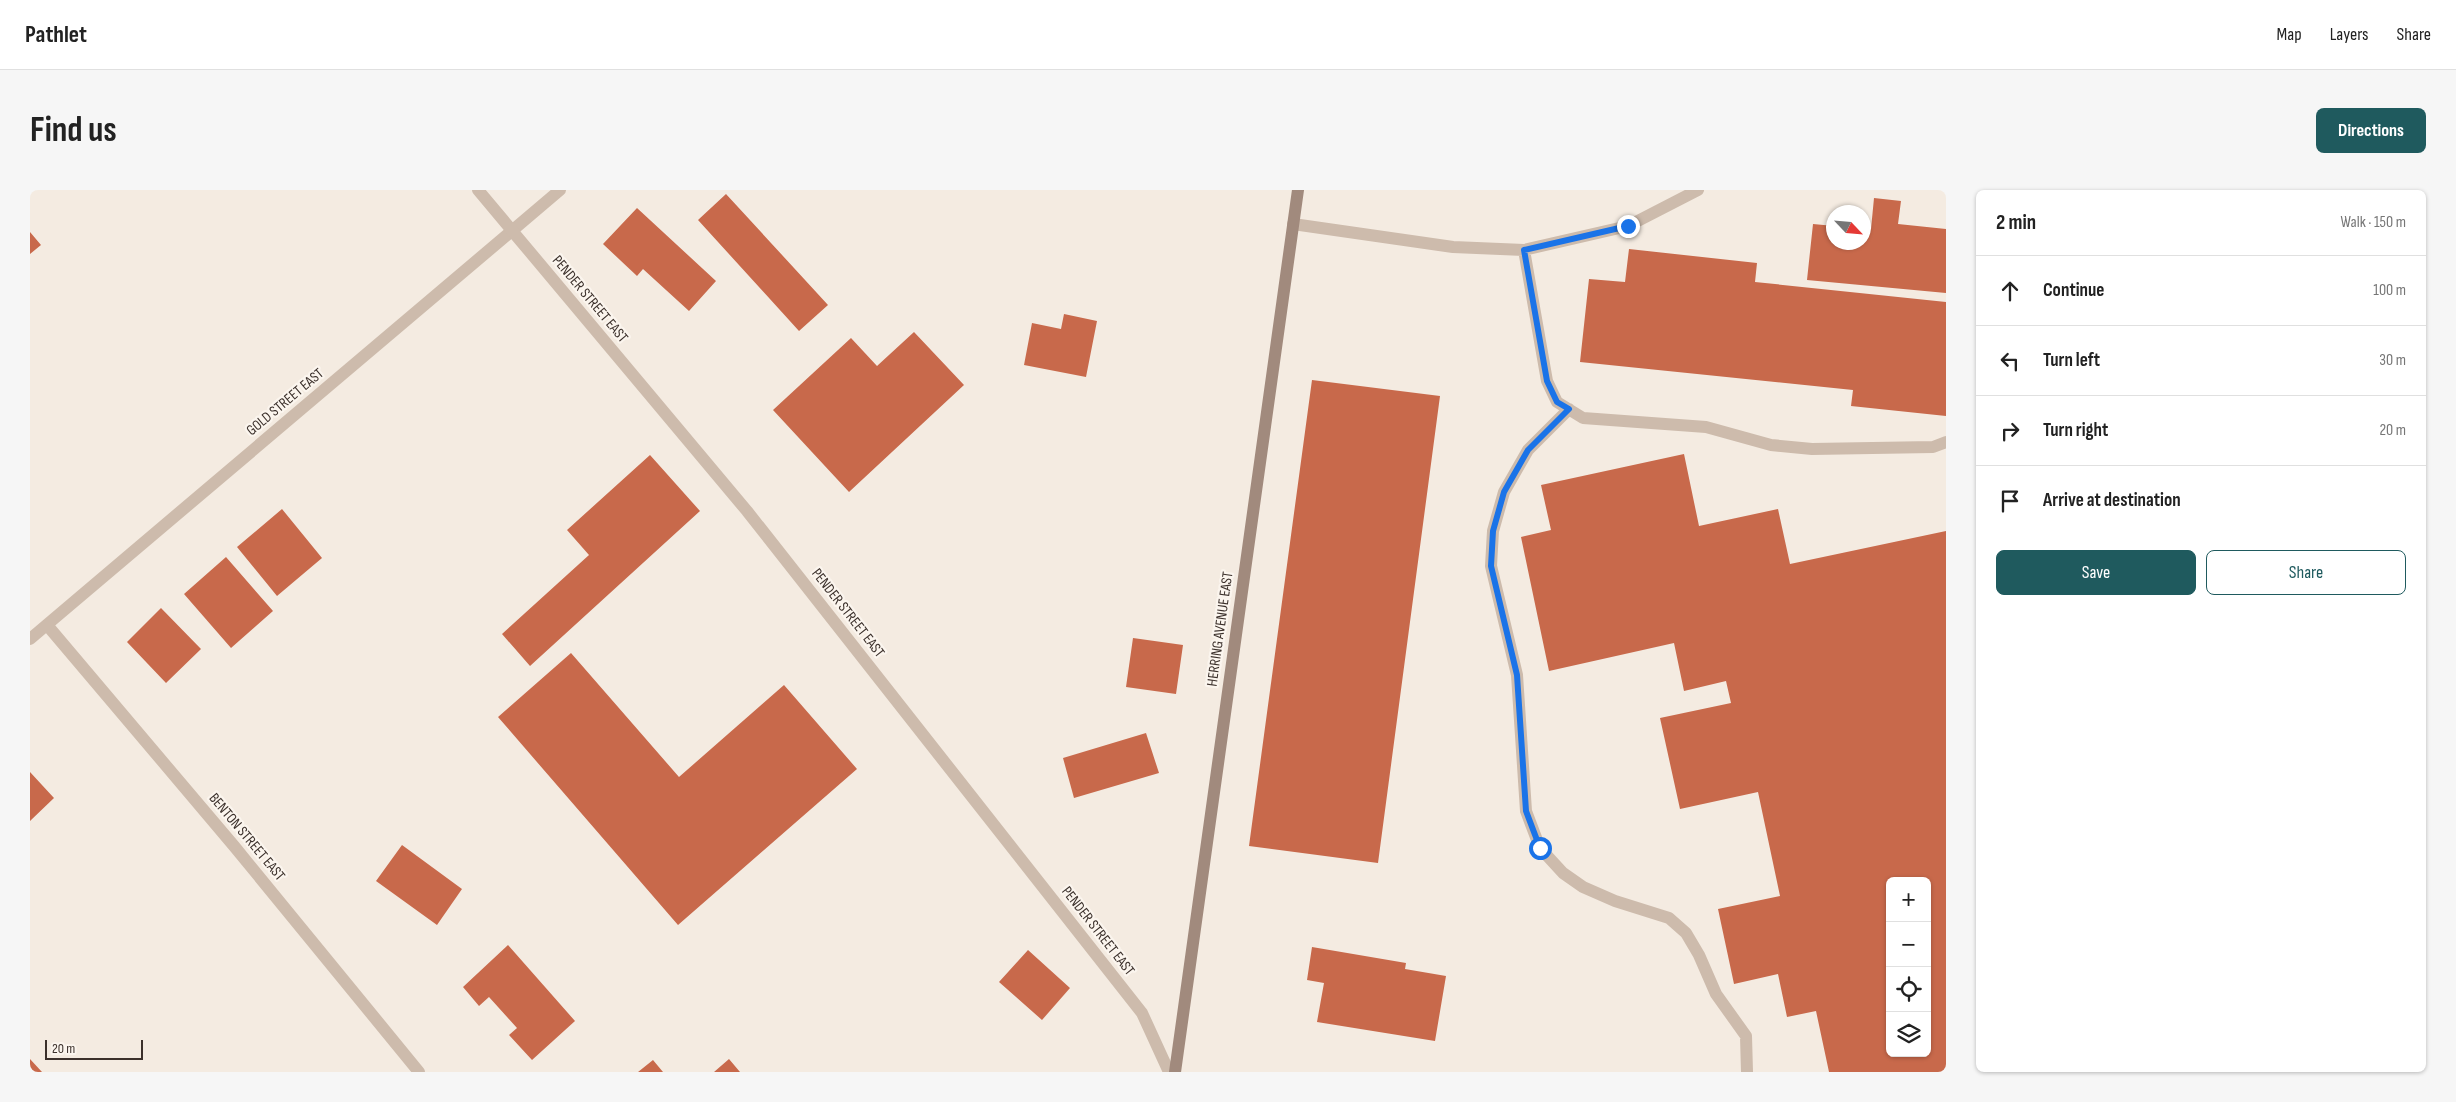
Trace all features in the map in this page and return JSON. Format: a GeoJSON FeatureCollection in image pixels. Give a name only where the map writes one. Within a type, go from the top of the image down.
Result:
{"type":"FeatureCollection","features":[{"type":"Feature","properties":{"kind":"main road","name":"HERRING AVENUE EAST"},"geometry":{"type":"LineString","coordinates":[[1175,1072],[1298,190]]}},
{"type":"Feature","properties":{"kind":"street","name":"PENDER STREET EAST"},"geometry":{"type":"LineString","coordinates":[[478,190],[747,511],[1142,1013],[1169,1072]]}},
{"type":"Feature","properties":{"kind":"street","name":"GOLD STREET EAST"},"geometry":{"type":"LineString","coordinates":[[30,639],[560,190]]}},
{"type":"Feature","properties":{"kind":"street"},"geometry":{"type":"LineString","coordinates":[[1294,224],[1453,247],[1524,250],[1628,226],[1698,190]]}},
{"type":"Feature","properties":{"kind":"street"},"geometry":{"type":"LineString","coordinates":[[1524,250],[1547,381],[1557,402],[1583,418],[1706,427],[1771,445],[1812,449],[1924,448],[1946,442]]}},
{"type":"Feature","properties":{"kind":"street"},"geometry":{"type":"LineString","coordinates":[[1569,409],[1528,450],[1504,492],[1493,531],[1491,566],[1517,675],[1526,811],[1540,848],[1563,873],[1583,887],[1615,901],[1669,918],[1686,933],[1699,955],[1716,994],[1746,1036],[1747,1072]]}},
{"type":"Feature","properties":{"kind":"street","name":"BENTON STREET EAST"},"geometry":{"type":"LineString","coordinates":[[47,625],[234,846],[419,1072]]}},
{"type":"Feature","properties":{"kind":"building"},"geometry":{"type":"Polygon","coordinates":[[[726,194],[828,305],[799,331],[698,220],[726,194]]]}},
{"type":"Feature","properties":{"kind":"building"},"geometry":{"type":"Polygon","coordinates":[[[1874,198],[1901,201],[1898,224],[1946,229],[1946,293],[1807,280],[1813,224],[1826,225],[1826,250],[1871,250],[1874,198]]]}},
{"type":"Feature","properties":{"kind":"building"},"geometry":{"type":"Polygon","coordinates":[[[637,208],[716,281],[689,311],[643,269],[637,276],[603,244],[637,208]]]}},
{"type":"Feature","properties":{"kind":"building"},"geometry":{"type":"Polygon","coordinates":[[[30,232],[41,245],[30,254],[30,232]]]}},
{"type":"Feature","properties":{"kind":"building"},"geometry":{"type":"Polygon","coordinates":[[[1629,249],[1757,263],[1755,282],[1946,302],[1946,416],[1851,406],[1853,390],[1580,362],[1589,279],[1625,282],[1629,249]]]}},
{"type":"Feature","properties":{"kind":"building"},"geometry":{"type":"Polygon","coordinates":[[[1064,314],[1097,321],[1086,377],[1024,365],[1032,323],[1061,329],[1064,314]]]}},
{"type":"Feature","properties":{"kind":"building"},"geometry":{"type":"Polygon","coordinates":[[[914,332],[964,385],[849,492],[773,410],[851,338],[877,366],[914,332]]]}},
{"type":"Feature","properties":{"kind":"building"},"geometry":{"type":"Polygon","coordinates":[[[1312,380],[1440,396],[1378,863],[1249,846],[1312,380]]]}},
{"type":"Feature","properties":{"kind":"building"},"geometry":{"type":"Polygon","coordinates":[[[1684,454],[1699,526],[1778,509],[1790,564],[1946,531],[1946,1072],[1829,1072],[1816,1011],[1787,1017],[1778,974],[1734,984],[1718,909],[1780,896],[1758,792],[1680,809],[1660,718],[1731,703],[1726,681],[1684,691],[1674,643],[1549,671],[1521,537],[1551,530],[1541,485],[1684,454]]]}},
{"type":"Feature","properties":{"kind":"building"},"geometry":{"type":"Polygon","coordinates":[[[650,455],[700,511],[530,666],[502,634],[589,555],[567,530],[650,455]]]}},
{"type":"Feature","properties":{"kind":"building"},"geometry":{"type":"Polygon","coordinates":[[[282,509],[322,558],[277,596],[237,547],[282,509]]]}},
{"type":"Feature","properties":{"kind":"building"},"geometry":{"type":"Polygon","coordinates":[[[226,557],[273,611],[231,648],[184,594],[226,557]]]}},
{"type":"Feature","properties":{"kind":"building"},"geometry":{"type":"Polygon","coordinates":[[[161,608],[201,649],[166,683],[127,642],[161,608]]]}},
{"type":"Feature","properties":{"kind":"building"},"geometry":{"type":"Polygon","coordinates":[[[1133,638],[1183,645],[1176,694],[1126,687],[1133,638]]]}},
{"type":"Feature","properties":{"kind":"building"},"geometry":{"type":"Polygon","coordinates":[[[571,653],[679,777],[784,685],[857,769],[678,925],[498,717],[571,653]]]}},
{"type":"Feature","properties":{"kind":"building"},"geometry":{"type":"Polygon","coordinates":[[[1146,733],[1159,773],[1074,798],[1063,758],[1146,733]]]}},
{"type":"Feature","properties":{"kind":"building"},"geometry":{"type":"Polygon","coordinates":[[[30,772],[54,798],[30,821],[30,772]]]}},
{"type":"Feature","properties":{"kind":"building"},"geometry":{"type":"Polygon","coordinates":[[[402,845],[462,889],[437,925],[376,881],[402,845]]]}},
{"type":"Feature","properties":{"kind":"building"},"geometry":{"type":"Polygon","coordinates":[[[508,945],[575,1021],[532,1060],[509,1035],[517,1028],[489,997],[479,1006],[463,987],[508,945]]]}},
{"type":"Feature","properties":{"kind":"building"},"geometry":{"type":"Polygon","coordinates":[[[1312,947],[1406,963],[1405,969],[1446,976],[1435,1041],[1317,1022],[1324,983],[1307,980],[1312,947]]]}},
{"type":"Feature","properties":{"kind":"building"},"geometry":{"type":"Polygon","coordinates":[[[1028,950],[1070,988],[1042,1020],[999,982],[1028,950]]]}},
{"type":"Feature","properties":{"kind":"building"},"geometry":{"type":"Polygon","coordinates":[[[30,1059],[42,1072],[30,1072],[30,1059]]]}},
{"type":"Feature","properties":{"kind":"building"},"geometry":{"type":"Polygon","coordinates":[[[729,1059],[740,1072],[714,1072],[729,1059]]]}},
{"type":"Feature","properties":{"kind":"building"},"geometry":{"type":"Polygon","coordinates":[[[653,1060],[663,1072],[638,1072],[653,1060]]]}},
{"type":"Feature","properties":{"kind":"route"},"geometry":{"type":"LineString","coordinates":[[1540,848],[1526,811],[1524,753],[1517,675],[1491,566],[1493,531],[1504,492],[1528,450],[1569,409],[1557,402],[1547,381],[1524,250],[1628,226]]}}]}
